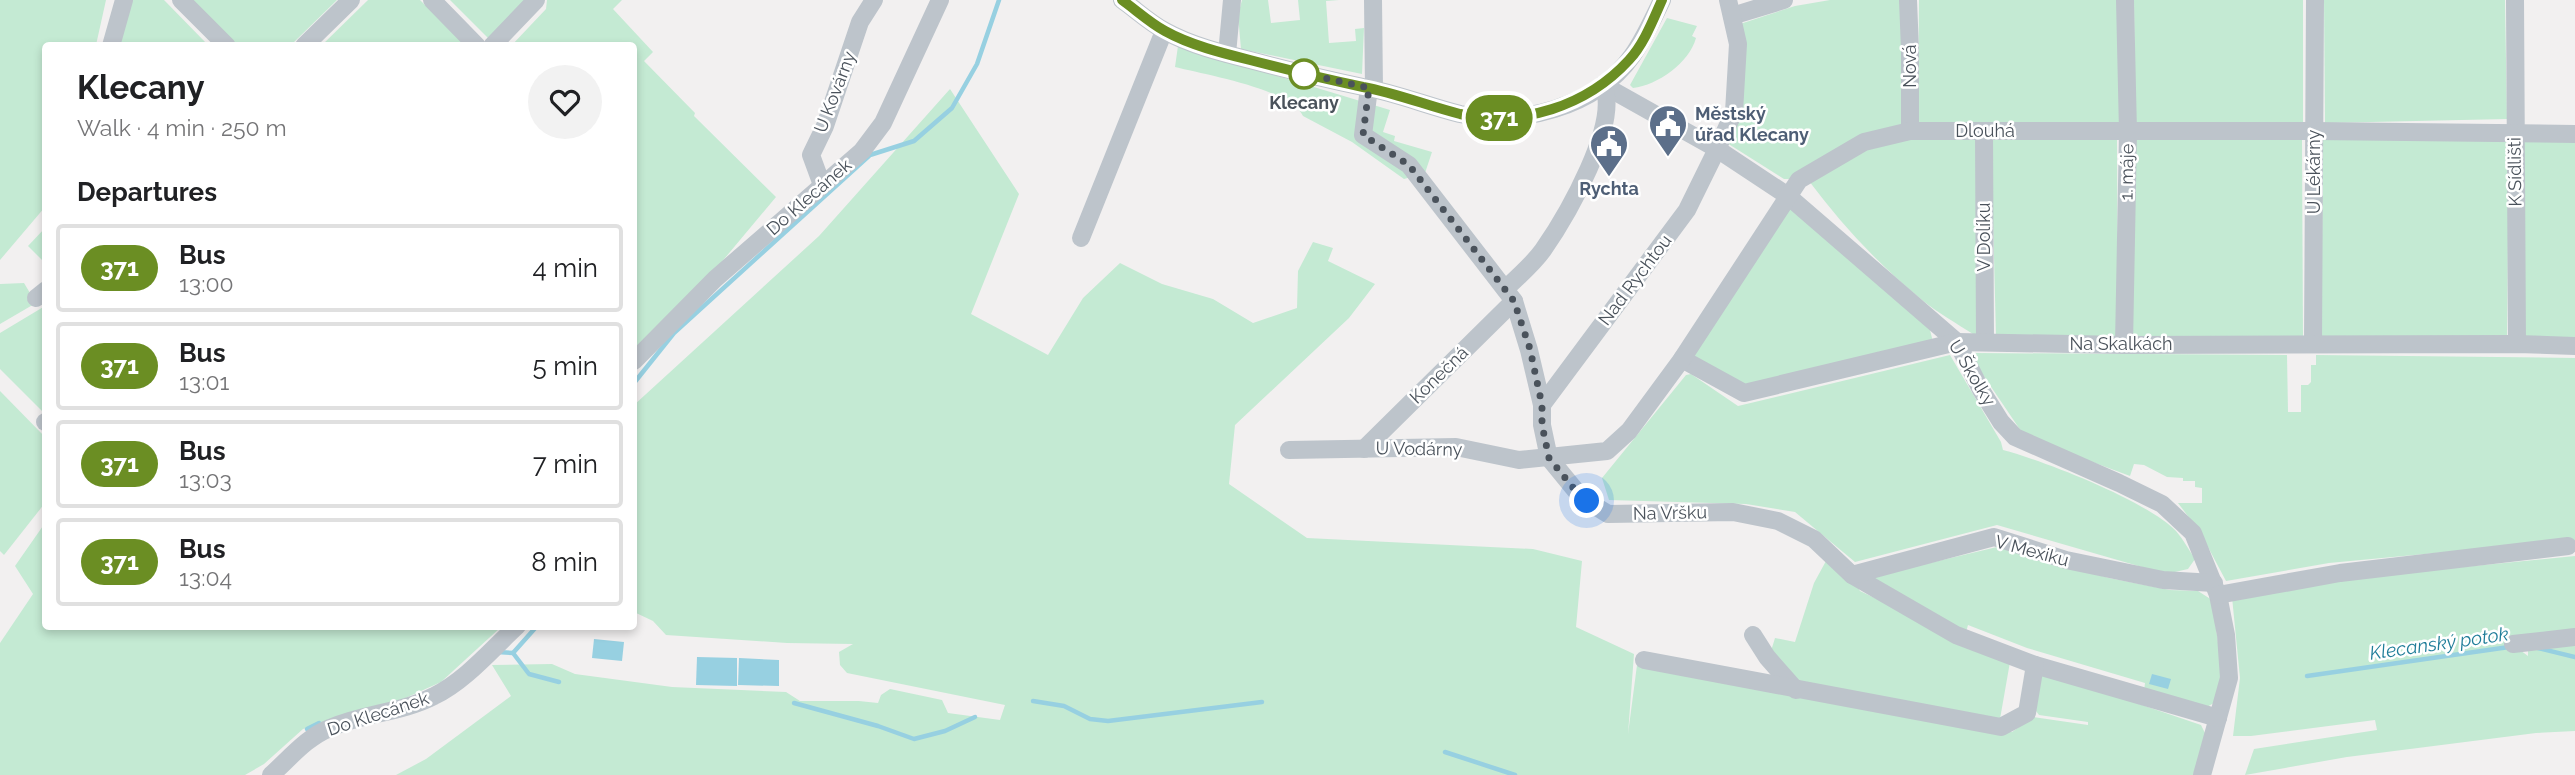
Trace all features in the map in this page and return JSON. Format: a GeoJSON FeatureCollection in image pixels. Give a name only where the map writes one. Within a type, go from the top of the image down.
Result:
{"type":"FeatureCollection","features":[{"type":"Feature","properties":{"kind":"street"},"geometry":{"type":"LineString","coordinates":[[112,42],[124,0]]}},
{"type":"Feature","properties":{"kind":"street"},"geometry":{"type":"LineString","coordinates":[[181,0],[223,42]]}},
{"type":"Feature","properties":{"kind":"street"},"geometry":{"type":"LineString","coordinates":[[308,42],[351,0]]}},
{"type":"Feature","properties":{"kind":"street"},"geometry":{"type":"LineString","coordinates":[[432,0],[473,42]]}},
{"type":"Feature","properties":{"kind":"street"},"geometry":{"type":"LineString","coordinates":[[496,42],[536,0]]}},
{"type":"Feature","properties":{"kind":"street","name":"U Kovárny"},"geometry":{"type":"LineString","coordinates":[[822,186],[811,155],[825,126],[860,22],[874,0]]}},
{"type":"Feature","properties":{"kind":"street","name":"Do Klecánek"},"geometry":{"type":"LineString","coordinates":[[637,358],[723,271],[862,151],[883,123],[940,0]]}},
{"type":"Feature","properties":{"kind":"street"},"geometry":{"type":"LineString","coordinates":[[1122,0],[1164,31],[1227,54],[1321,79],[1373,84],[1462,114],[1508,118],[1529,115],[1575,101],[1603,85],[1631,58],[1662,0]]}},
{"type":"Feature","properties":{"kind":"street"},"geometry":{"type":"LineString","coordinates":[[1227,54],[1233,0]]}},
{"type":"Feature","properties":{"kind":"street"},"geometry":{"type":"LineString","coordinates":[[1373,0],[1373,84]]}},
{"type":"Feature","properties":{"kind":"street"},"geometry":{"type":"LineString","coordinates":[[1730,8],[1784,0]]}},
{"type":"Feature","properties":{"kind":"street","name":"Nová"},"geometry":{"type":"LineString","coordinates":[[1908,0],[1910,131]]}},
{"type":"Feature","properties":{"kind":"street","name":"1. máje"},"geometry":{"type":"LineString","coordinates":[[2124,345],[2128,132],[2125,0]]}},
{"type":"Feature","properties":{"kind":"street","name":"U Lékárny"},"geometry":{"type":"LineString","coordinates":[[2313,344],[2315,0]]}},
{"type":"Feature","properties":{"kind":"street","name":"K Sídlišti"},"geometry":{"type":"LineString","coordinates":[[2515,0],[2517,344]]}},
{"type":"Feature","properties":{"kind":"street","name":"Nad Rychtou"},"geometry":{"type":"LineString","coordinates":[[1542,405],[1687,210],[1717,149],[1734,112],[1738,44],[1730,8]]}},
{"type":"Feature","properties":{"kind":"street"},"geometry":{"type":"LineString","coordinates":[[1081,238],[1164,31]]}},
{"type":"Feature","properties":{"kind":"street","name":"Na Vršku"},"geometry":{"type":"LineString","coordinates":[[1373,84],[1363,135],[1409,165],[1510,295],[1530,349],[1542,405],[1542,425],[1549,458],[1576,491],[1608,514],[1734,512],[1778,521],[1814,538],[1852,575],[1956,635],[2035,665],[2218,718]]}},
{"type":"Feature","properties":{"kind":"street","name":"U Školky"},"geometry":{"type":"LineString","coordinates":[[1603,85],[1717,149],[1788,196],[1957,342],[1981,390],[2001,422],[2015,437],[2162,505],[2193,533],[2216,589],[2226,635],[2229,678],[2202,775]]}},
{"type":"Feature","properties":{"kind":"street","name":"Konečná"},"geometry":{"type":"LineString","coordinates":[[1364,449],[1510,295],[1542,251],[1591,168],[1605,116],[1608,95],[1603,85]]}},
{"type":"Feature","properties":{"kind":"street","name":"Dlouhá"},"geometry":{"type":"LineString","coordinates":[[1549,458],[1607,451],[1629,431],[1682,359],[1799,180],[1864,142],[1910,131],[2575,134]]}},
{"type":"Feature","properties":{"kind":"street","name":"V Dolíku"},"geometry":{"type":"LineString","coordinates":[[1984,131],[1985,342]]}},
{"type":"Feature","properties":{"kind":"street","name":"Na Skalkách"},"geometry":{"type":"LineString","coordinates":[[1682,359],[1744,393],[1957,342],[2575,346]]}},
{"type":"Feature","properties":{"kind":"street","name":"U Vodárny"},"geometry":{"type":"LineString","coordinates":[[1289,450],[1456,447],[1519,460],[1549,458]]}},
{"type":"Feature","properties":{"kind":"street","name":"V Mexiku"},"geometry":{"type":"LineString","coordinates":[[1852,575],[1994,537],[2078,563],[2216,589],[2568,546]]}},
{"type":"Feature","properties":{"kind":"street","name":"Do Klecánek"},"geometry":{"type":"LineString","coordinates":[[271,775],[311,738],[330,728],[411,707],[438,695],[513,630]]}},
{"type":"Feature","properties":{"kind":"street"},"geometry":{"type":"LineString","coordinates":[[1753,635],[1767,657],[1796,690]]}},
{"type":"Feature","properties":{"kind":"street"},"geometry":{"type":"LineString","coordinates":[[2513,644],[2575,637]]}},
{"type":"Feature","properties":{"kind":"street"},"geometry":{"type":"LineString","coordinates":[[1644,660],[2001,727],[2026,713],[2035,665]]}},
{"type":"Feature","properties":{"kind":"green space"},"geometry":{"type":"Polygon","coordinates":[[[0,0],[106,0],[97,42],[42,42],[42,211],[0,260],[0,0]]]}},
{"type":"Feature","properties":{"kind":"green space"},"geometry":{"type":"Polygon","coordinates":[[[131,0],[164,0],[205,42],[121,42],[131,0]]]}},
{"type":"Feature","properties":{"kind":"green space"},"geometry":{"type":"Polygon","coordinates":[[[192,0],[337,0],[294,42],[234,42],[192,0]]]}},
{"type":"Feature","properties":{"kind":"green space"},"geometry":{"type":"Polygon","coordinates":[[[368,0],[420,0],[462,42],[325,42],[368,0]]]}},
{"type":"Feature","properties":{"kind":"green space"},"geometry":{"type":"Polygon","coordinates":[[[450,0],[527,0],[488,38],[450,0]]]}},
{"type":"Feature","properties":{"kind":"green space"},"geometry":{"type":"Polygon","coordinates":[[[547,0],[622,0],[613,9],[653,52],[644,61],[695,113],[694,116],[776,197],[694,295],[637,347],[637,42],[515,42],[546,9],[547,0]]]}},
{"type":"Feature","properties":{"kind":"green space"},"geometry":{"type":"Polygon","coordinates":[[[1242,0],[1268,0],[1271,23],[1300,20],[1298,0],[1339,0],[1326,1],[1329,43],[1356,41],[1355,29],[1364,28],[1362,74],[1241,49],[1238,15],[1242,0]]]}},
{"type":"Feature","properties":{"kind":"green space"},"geometry":{"type":"Polygon","coordinates":[[[1830,0],[1904,0],[1904,126],[1794,179],[1784,179],[1727,143],[1740,24],[1795,6],[1830,0]]]}},
{"type":"Feature","properties":{"kind":"green space"},"geometry":{"type":"Polygon","coordinates":[[[1919,0],[2119,0],[2119,125],[1918,125],[1919,0]]]}},
{"type":"Feature","properties":{"kind":"green space"},"geometry":{"type":"Polygon","coordinates":[[[2134,0],[2303,0],[2303,125],[2135,124],[2134,0]]]}},
{"type":"Feature","properties":{"kind":"green space"},"geometry":{"type":"Polygon","coordinates":[[[2324,0],[2505,0],[2507,119],[2325,123],[2324,0]]]}},
{"type":"Feature","properties":{"kind":"green space"},"geometry":{"type":"Polygon","coordinates":[[[1667,18],[1697,26],[1692,36],[1696,38],[1692,47],[1680,64],[1671,71],[1652,82],[1633,88],[1630,85],[1667,18]]]}},
{"type":"Feature","properties":{"kind":"green space"},"geometry":{"type":"Polygon","coordinates":[[[1178,46],[1390,110],[1383,132],[1395,136],[1394,141],[1432,152],[1425,173],[1404,179],[1352,142],[1303,116],[1295,106],[1282,98],[1246,84],[1175,67],[1178,46]]]}},
{"type":"Feature","properties":{"kind":"green space"},"geometry":{"type":"Polygon","coordinates":[[[950,89],[1019,194],[971,314],[1048,355],[1083,298],[1120,263],[1162,284],[1213,299],[1253,323],[1297,308],[1298,271],[1313,242],[1333,248],[1328,261],[1375,284],[1349,318],[1235,425],[1229,484],[1307,538],[1533,549],[1582,561],[1576,627],[1634,654],[1628,734],[1637,665],[2012,732],[2033,717],[2088,725],[2088,722],[2039,715],[2036,711],[2041,675],[2095,689],[2201,725],[2206,735],[2193,775],[396,775],[426,759],[511,696],[492,665],[552,664],[575,674],[672,687],[786,692],[800,701],[878,703],[881,695],[890,689],[942,700],[948,713],[1000,720],[1005,705],[847,673],[840,665],[839,652],[853,644],[787,643],[666,635],[653,621],[637,613],[637,402],[819,236],[950,89]]]}},
{"type":"Feature","properties":{"kind":"green space"},"geometry":{"type":"Polygon","coordinates":[[[2509,137],[2507,339],[2321,337],[2323,138],[2509,137]]]}},
{"type":"Feature","properties":{"kind":"green space"},"geometry":{"type":"Polygon","coordinates":[[[1904,139],[1976,139],[1978,334],[1973,334],[1934,309],[1891,273],[1848,229],[1809,181],[1868,148],[1904,139]]]}},
{"type":"Feature","properties":{"kind":"green space"},"geometry":{"type":"Polygon","coordinates":[[[1991,139],[2117,139],[2118,336],[1996,336],[1991,139]]]}},
{"type":"Feature","properties":{"kind":"green space"},"geometry":{"type":"Polygon","coordinates":[[[2134,139],[2302,140],[2303,337],[2132,336],[2134,139]]]}},
{"type":"Feature","properties":{"kind":"green space"},"geometry":{"type":"Polygon","coordinates":[[[2521,140],[2575,140],[2575,338],[2522,337],[2521,140]]]}},
{"type":"Feature","properties":{"kind":"green space"},"geometry":{"type":"Polygon","coordinates":[[[1790,208],[1929,326],[1933,342],[1746,387],[1693,356],[1790,208]]]}},
{"type":"Feature","properties":{"kind":"green space"},"geometry":{"type":"Polygon","coordinates":[[[42,231],[42,260],[28,246],[42,231]]]}},
{"type":"Feature","properties":{"kind":"green space"},"geometry":{"type":"Polygon","coordinates":[[[24,283],[36,303],[0,324],[0,284],[24,283]]]}},
{"type":"Feature","properties":{"kind":"green space"},"geometry":{"type":"Polygon","coordinates":[[[42,308],[42,411],[0,369],[0,333],[42,308]]]}},
{"type":"Feature","properties":{"kind":"green space"},"geometry":{"type":"Polygon","coordinates":[[[1975,353],[2287,355],[2288,412],[2301,412],[2301,385],[2311,382],[2311,365],[2316,365],[2316,355],[2575,358],[2575,540],[2329,563],[2226,581],[2200,532],[2178,503],[2202,503],[2202,488],[2195,487],[2195,481],[2167,477],[2144,465],[2134,464],[2130,476],[2025,437],[1975,363],[1975,353]]]}},
{"type":"Feature","properties":{"kind":"green space"},"geometry":{"type":"Polygon","coordinates":[[[1950,355],[2001,442],[2003,450],[2094,483],[2162,519],[2176,531],[2195,559],[2188,569],[2166,574],[1997,525],[1855,562],[1795,512],[1746,504],[1609,500],[1602,478],[1686,375],[1691,374],[1738,406],[1950,355]]]}},
{"type":"Feature","properties":{"kind":"green space"},"geometry":{"type":"Polygon","coordinates":[[[0,391],[42,434],[42,507],[4,555],[0,551],[0,391]]]}},
{"type":"Feature","properties":{"kind":"green space"},"geometry":{"type":"Polygon","coordinates":[[[42,527],[42,630],[498,630],[441,682],[401,700],[303,729],[264,764],[245,775],[0,775],[0,643],[33,594],[15,566],[42,527]]]}},
{"type":"Feature","properties":{"kind":"green space"},"geometry":{"type":"Polygon","coordinates":[[[1997,547],[2109,578],[2170,590],[2198,591],[2212,600],[2223,678],[2219,700],[2207,707],[2144,691],[2145,683],[2027,648],[1968,625],[1966,632],[1867,580],[1997,547]]]}},
{"type":"Feature","properties":{"kind":"green space"},"geometry":{"type":"Polygon","coordinates":[[[2575,556],[2575,629],[2520,650],[2528,656],[2528,649],[2575,643],[2575,731],[2536,733],[2347,757],[2245,775],[2254,749],[2377,730],[2375,720],[2233,736],[2240,678],[2232,597],[2331,580],[2575,556]]]}},
{"type":"Feature","properties":{"kind":"green space"},"geometry":{"type":"Polygon","coordinates":[[[1826,561],[1856,584],[1860,591],[2010,662],[2000,719],[1801,687],[1771,651],[1775,638],[1795,642],[1814,583],[1826,561]]]}},
{"type":"Feature","properties":{"kind":"water"},"geometry":{"type":"Polygon","coordinates":[[[594,639],[624,642],[622,661],[592,658],[594,639]]]}},
{"type":"Feature","properties":{"kind":"water"},"geometry":{"type":"Polygon","coordinates":[[[697,657],[737,658],[737,686],[696,685],[697,657]]]}},
{"type":"Feature","properties":{"kind":"water"},"geometry":{"type":"Polygon","coordinates":[[[739,658],[779,660],[779,686],[738,685],[739,658]]]}},
{"type":"Feature","properties":{"kind":"water"},"geometry":{"type":"Polygon","coordinates":[[[2152,674],[2171,679],[2168,689],[2149,684],[2152,674]]]}},
{"type":"Feature","properties":{"kind":"waterway"},"geometry":{"type":"LineString","coordinates":[[637,379],[674,333],[870,155],[914,141],[952,108],[977,64],[999,0]]}},
{"type":"Feature","properties":{"kind":"waterway"},"geometry":{"type":"LineString","coordinates":[[513,653],[533,630]]}},
{"type":"Feature","properties":{"kind":"waterway","name":"Klecanský potok"},"geometry":{"type":"LineString","coordinates":[[2307,676],[2509,647]]}},
{"type":"Feature","properties":{"kind":"waterway","name":"Klecanský potok"},"geometry":{"type":"LineString","coordinates":[[2538,648],[2575,657]]}},
{"type":"Feature","properties":{"kind":"waterway","name":"Klecanský potok"},"geometry":{"type":"LineString","coordinates":[[497,652],[513,653],[529,674],[559,682]]}},
{"type":"Feature","properties":{"kind":"waterway","name":"Klecanský potok"},"geometry":{"type":"LineString","coordinates":[[1033,701],[1064,706],[1090,719],[1108,721],[1262,702]]}},
{"type":"Feature","properties":{"kind":"waterway","name":"Klecanský potok"},"geometry":{"type":"LineString","coordinates":[[794,703],[878,726],[914,739],[945,731],[975,717]]}},
{"type":"Feature","properties":{"kind":"waterway","name":"Klecanský potok"},"geometry":{"type":"LineString","coordinates":[[307,729],[319,723]]}},
{"type":"Feature","properties":{"kind":"waterway","name":"Klecanský potok"},"geometry":{"type":"LineString","coordinates":[[1445,752],[1515,775]]}},
{"type":"Feature","properties":{"kind":"bus line","name":"371"},"geometry":{"type":"LineString","coordinates":[[1122,0],[1164,31],[1227,54],[1321,79],[1374,89],[1462,114],[1508,118],[1529,115],[1575,101],[1603,85],[1631,58],[1662,0]]}},
{"type":"Feature","properties":{"kind":"place","name":"Klecany"},"geometry":{"type":"Point","coordinates":[1304,74]}},
{"type":"Feature","properties":{"kind":"place","name":"Městský úřad Klecany"},"geometry":{"type":"Point","coordinates":[1668,158]}},
{"type":"Feature","properties":{"kind":"place","name":"Rychta"},"geometry":{"type":"Point","coordinates":[1609,178]}},
{"type":"Feature","properties":{"kind":"route"},"geometry":{"type":"LineString","coordinates":[[1304,74],[1297,72],[1369,88],[1363,135],[1409,165],[1514,301],[1530,349],[1542,405],[1542,425],[1549,458],[1587,501]]}}]}
